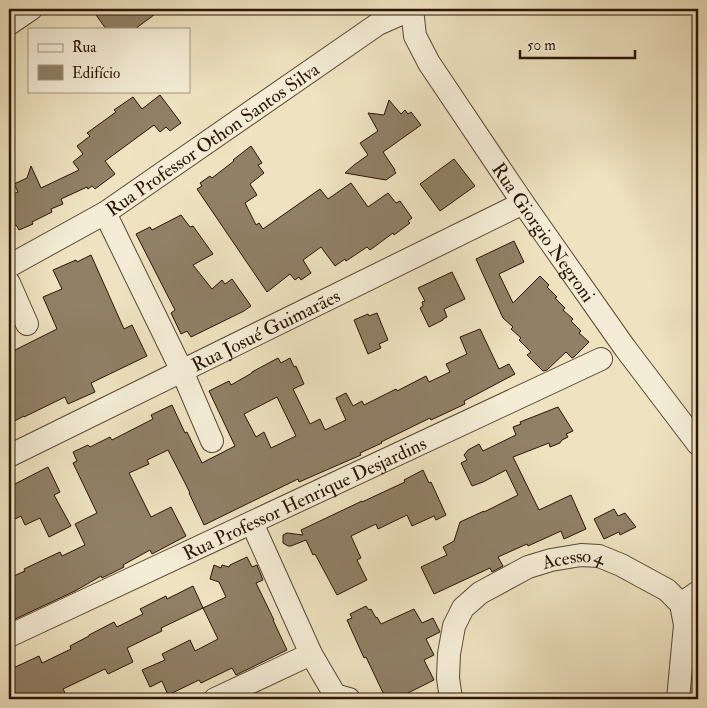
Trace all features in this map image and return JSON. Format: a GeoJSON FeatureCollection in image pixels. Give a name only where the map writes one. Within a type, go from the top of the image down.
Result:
{"type":"FeatureCollection","features":[{"type":"Feature","properties":{"kind":"street"},"geometry":{"type":"LineString","coordinates":[[9,24],[31,9]]}},
{"type":"Feature","properties":{"kind":"street","name":"Rua Giorgio Negroni"},"geometry":{"type":"LineString","coordinates":[[412,9],[415,36],[429,63],[523,203],[625,348],[698,444]]}},
{"type":"Feature","properties":{"kind":"street","name":"Rua Professor Othon Santos Silva"},"geometry":{"type":"LineString","coordinates":[[9,266],[105,213],[378,24],[412,9]]}},
{"type":"Feature","properties":{"kind":"street","name":"Rua Josué Guimarães"},"geometry":{"type":"LineString","coordinates":[[9,456],[523,203]]}},
{"type":"Feature","properties":{"kind":"street"},"geometry":{"type":"LineString","coordinates":[[105,213],[182,371],[212,440]]}},
{"type":"Feature","properties":{"kind":"street"},"geometry":{"type":"LineString","coordinates":[[9,283],[27,324]]}},
{"type":"Feature","properties":{"kind":"street","name":"Rua Professor Henrique Desjardins"},"geometry":{"type":"LineString","coordinates":[[9,636],[601,359]]}},
{"type":"Feature","properties":{"kind":"street"},"geometry":{"type":"LineString","coordinates":[[252,523],[311,654],[339,698]]}},
{"type":"Feature","properties":{"kind":"street","name":"Acesso 4"},"geometry":{"type":"LineString","coordinates":[[451,699],[448,678],[450,654],[454,626],[463,608],[480,593],[528,567],[551,560],[581,555],[599,556],[621,565],[667,590],[689,598],[678,699]]}},
{"type":"Feature","properties":{"kind":"street"},"geometry":{"type":"LineString","coordinates":[[215,699],[311,654]]}},
{"type":"Feature","properties":{"kind":"building"},"geometry":{"type":"Polygon","coordinates":[[[92,9],[162,9],[136,28],[105,28],[92,9]]]}},
{"type":"Feature","properties":{"kind":"building"},"geometry":{"type":"Polygon","coordinates":[[[160,95],[181,123],[170,131],[166,127],[160,132],[154,125],[105,161],[115,174],[95,189],[92,186],[88,189],[87,187],[61,199],[63,204],[51,209],[52,212],[32,222],[33,224],[19,230],[16,225],[9,229],[9,196],[18,192],[14,184],[27,178],[31,166],[41,188],[79,170],[73,162],[83,154],[77,146],[90,136],[87,133],[133,97],[142,109],[160,95]]]}},
{"type":"Feature","properties":{"kind":"building"},"geometry":{"type":"Polygon","coordinates":[[[389,100],[401,114],[405,110],[408,114],[411,112],[421,125],[383,152],[396,173],[386,180],[345,173],[368,155],[360,143],[378,131],[368,113],[384,115],[389,100]]]}},
{"type":"Feature","properties":{"kind":"building"},"geometry":{"type":"Polygon","coordinates":[[[251,146],[262,163],[258,165],[264,173],[250,184],[257,195],[245,203],[256,225],[259,223],[263,229],[320,189],[328,199],[351,183],[368,207],[388,193],[396,203],[400,201],[412,218],[408,221],[410,223],[370,250],[367,247],[335,266],[321,247],[303,260],[311,273],[301,280],[299,277],[295,280],[290,274],[267,292],[197,189],[202,186],[200,183],[210,176],[212,178],[251,146]]]}},
{"type":"Feature","properties":{"kind":"building"},"geometry":{"type":"Polygon","coordinates":[[[454,159],[475,186],[440,211],[420,184],[454,159]]]}},
{"type":"Feature","properties":{"kind":"building"},"geometry":{"type":"Polygon","coordinates":[[[181,215],[190,227],[193,226],[213,254],[193,265],[212,289],[222,280],[225,284],[232,279],[251,306],[191,337],[187,331],[181,334],[171,313],[175,310],[136,234],[150,227],[152,230],[181,215]]]}},
{"type":"Feature","properties":{"kind":"building"},"geometry":{"type":"Polygon","coordinates":[[[514,241],[524,262],[499,274],[513,303],[540,276],[549,285],[547,287],[557,297],[555,298],[565,308],[563,310],[573,319],[571,321],[581,331],[579,333],[589,342],[574,357],[572,358],[566,352],[547,370],[543,371],[527,355],[531,352],[519,340],[521,338],[511,329],[513,327],[503,318],[476,259],[514,241]]]}},
{"type":"Feature","properties":{"kind":"building"},"geometry":{"type":"Polygon","coordinates":[[[91,255],[124,329],[132,325],[147,356],[91,383],[95,392],[68,404],[65,397],[9,424],[9,353],[57,329],[43,297],[62,289],[53,270],[91,255]]]}},
{"type":"Feature","properties":{"kind":"building"},"geometry":{"type":"Polygon","coordinates":[[[452,272],[465,299],[444,309],[447,317],[429,327],[420,308],[423,306],[422,302],[425,301],[418,288],[452,272]]]}},
{"type":"Feature","properties":{"kind":"building"},"geometry":{"type":"Polygon","coordinates":[[[377,313],[388,340],[379,344],[381,348],[368,354],[354,320],[368,314],[369,316],[377,313]]]}},
{"type":"Feature","properties":{"kind":"building"},"geometry":{"type":"Polygon","coordinates":[[[480,329],[499,369],[509,364],[515,374],[464,401],[465,404],[431,420],[430,418],[381,442],[360,453],[361,455],[299,482],[298,479],[204,525],[168,450],[147,460],[149,464],[129,473],[151,517],[171,507],[186,536],[152,554],[150,550],[123,565],[124,567],[102,578],[101,576],[75,591],[9,622],[9,578],[60,552],[62,556],[85,545],[75,524],[97,513],[73,463],[77,461],[73,452],[88,445],[90,447],[110,437],[112,440],[153,419],[151,415],[172,405],[202,463],[235,446],[209,391],[229,381],[231,385],[278,358],[281,363],[290,358],[294,367],[296,366],[304,384],[293,389],[310,424],[320,419],[325,430],[346,420],[336,398],[346,393],[353,406],[362,401],[364,405],[426,376],[429,382],[450,372],[446,364],[467,354],[460,337],[480,329]],[[277,397],[244,414],[256,437],[264,432],[271,448],[296,436],[277,397]]]}},
{"type":"Feature","properties":{"kind":"building"},"geometry":{"type":"Polygon","coordinates":[[[558,407],[573,431],[566,434],[568,437],[550,447],[549,443],[513,457],[539,510],[571,495],[586,529],[564,539],[561,531],[528,546],[527,544],[498,557],[503,566],[492,572],[490,568],[434,594],[421,567],[447,555],[443,547],[454,541],[460,522],[518,495],[506,470],[472,486],[461,463],[467,460],[464,455],[468,450],[479,444],[483,451],[516,435],[513,427],[521,424],[520,422],[558,407]]]}},
{"type":"Feature","properties":{"kind":"building"},"geometry":{"type":"Polygon","coordinates":[[[48,467],[60,492],[54,495],[71,526],[49,537],[40,518],[25,525],[21,516],[9,522],[9,487],[48,467]]]}},
{"type":"Feature","properties":{"kind":"building"},"geometry":{"type":"Polygon","coordinates":[[[423,470],[429,483],[431,482],[446,515],[436,520],[434,516],[412,526],[407,515],[378,529],[376,524],[351,536],[361,558],[357,560],[367,580],[337,595],[306,540],[291,546],[283,543],[283,535],[287,533],[303,535],[301,530],[405,482],[404,480],[423,470]]]}},
{"type":"Feature","properties":{"kind":"building"},"geometry":{"type":"Polygon","coordinates":[[[614,509],[618,516],[625,513],[636,527],[620,535],[619,532],[604,539],[594,519],[614,509]]]}},
{"type":"Feature","properties":{"kind":"building"},"geometry":{"type":"Polygon","coordinates":[[[247,557],[252,567],[257,565],[263,580],[256,583],[287,650],[236,675],[232,668],[201,683],[199,680],[168,695],[162,681],[150,687],[142,670],[165,660],[162,654],[190,640],[195,651],[218,639],[203,608],[226,597],[219,582],[210,579],[214,565],[221,568],[222,565],[229,567],[247,557]]]}},
{"type":"Feature","properties":{"kind":"building"},"geometry":{"type":"Polygon","coordinates":[[[193,586],[203,608],[161,628],[162,631],[127,648],[133,662],[108,674],[105,669],[63,689],[68,699],[19,699],[15,693],[9,680],[9,670],[39,656],[42,663],[71,649],[70,646],[114,622],[117,627],[143,614],[140,609],[166,596],[167,599],[193,586]]]}},
{"type":"Feature","properties":{"kind":"building"},"geometry":{"type":"Polygon","coordinates":[[[366,606],[369,610],[371,609],[381,624],[414,609],[422,623],[433,618],[440,632],[426,639],[434,655],[424,660],[434,680],[396,699],[386,699],[366,657],[364,658],[347,620],[352,618],[350,614],[366,606]]]}}]}
